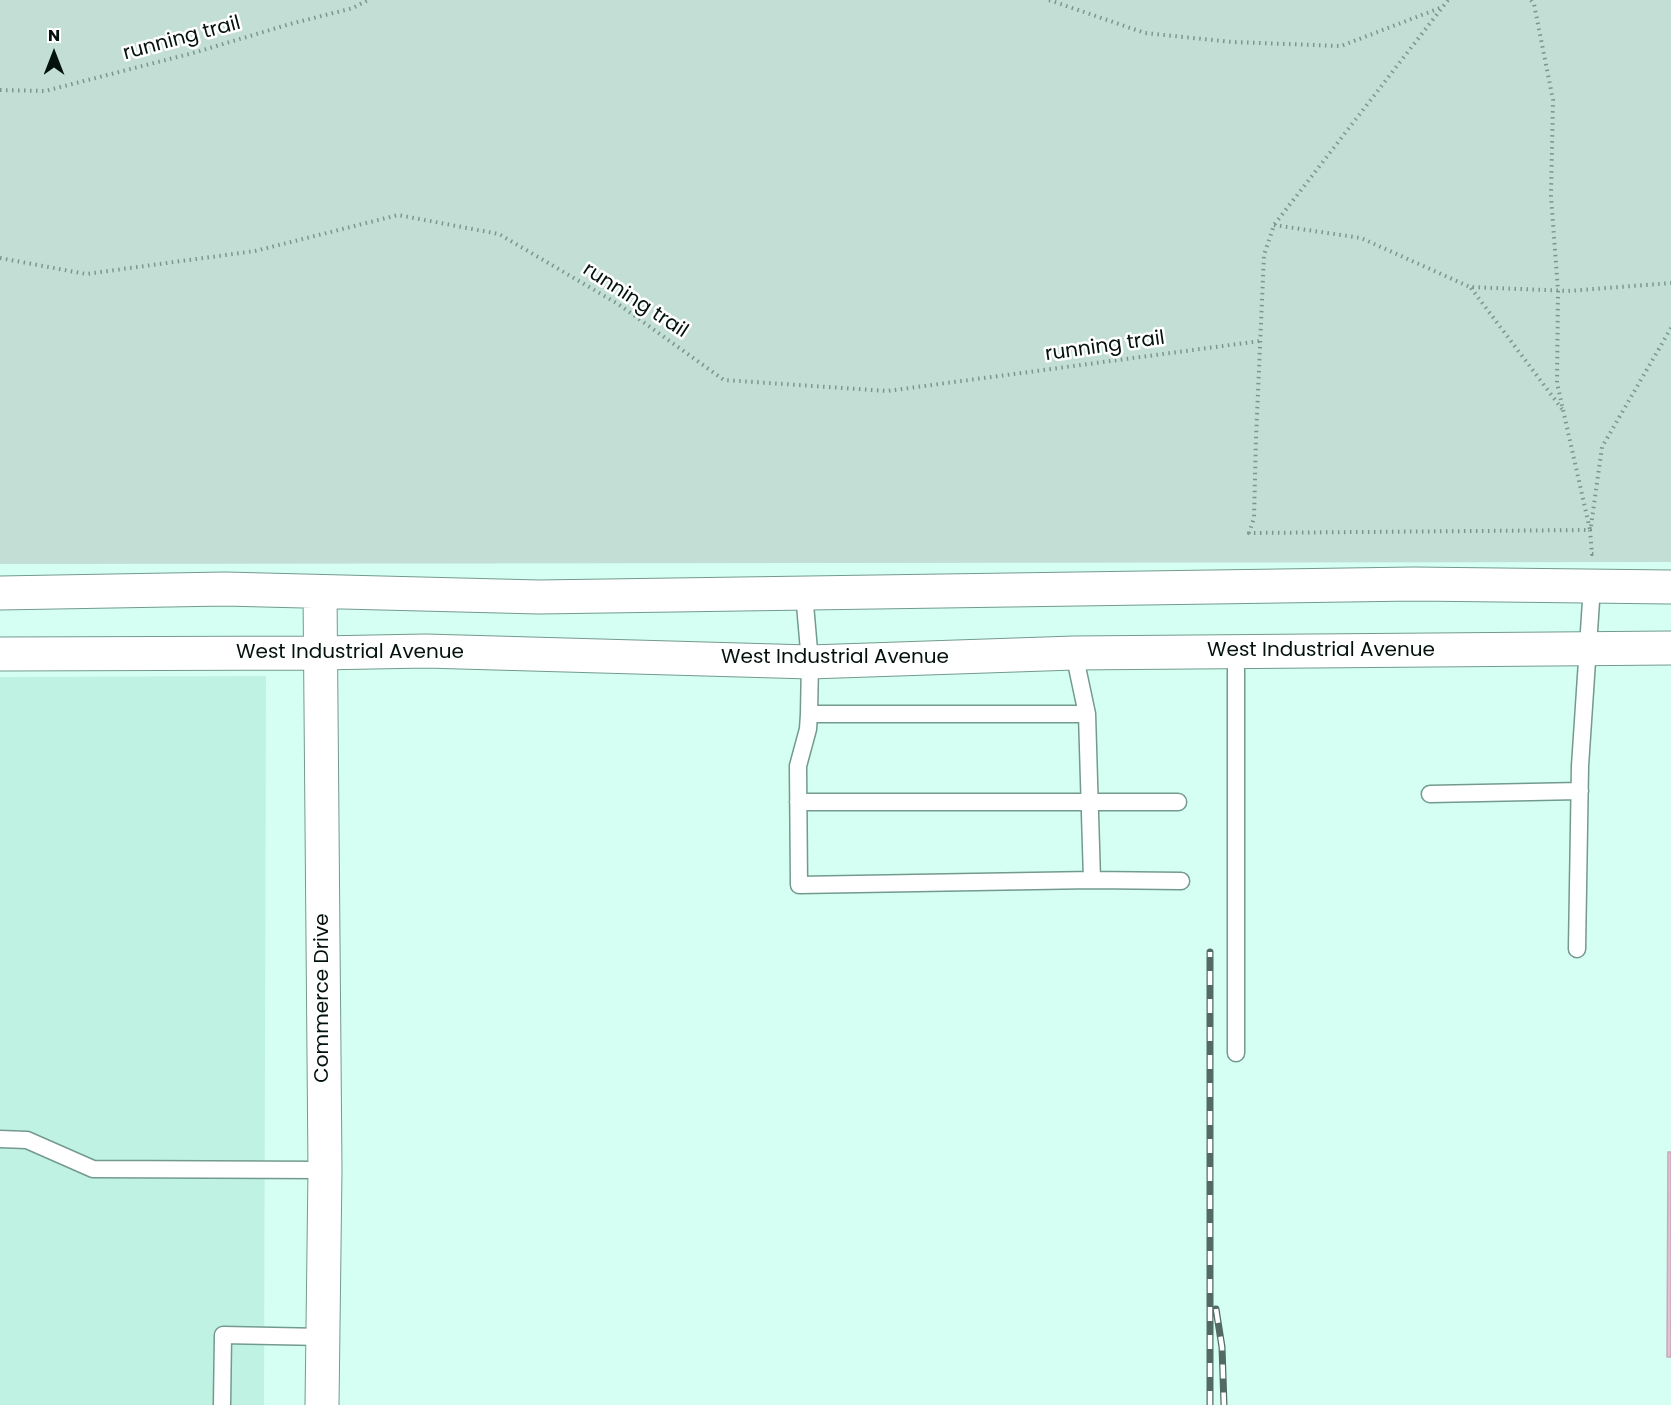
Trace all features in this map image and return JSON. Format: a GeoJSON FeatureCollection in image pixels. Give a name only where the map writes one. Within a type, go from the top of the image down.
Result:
{"type":"FeatureCollection","features":[{"type":"Feature","properties":{"kind":"street"},"geometry":{"type":"LineString","coordinates":[[0,593],[225,590],[539,597],[1414,584],[1671,587]]}},
{"type":"Feature","properties":{"kind":"street","name":"Commerce Drive"},"geometry":{"type":"LineString","coordinates":[[320,592],[325,1170],[322,1405]]}},
{"type":"Feature","properties":{"kind":"street","name":"West Industrial Avenue"},"geometry":{"type":"LineString","coordinates":[[0,654],[426,651],[810,662],[1074,653],[1671,648]]}},
{"type":"Feature","properties":{"kind":"lane"},"geometry":{"type":"LineString","coordinates":[[1577,950],[1580,791],[1592,586]]}},
{"type":"Feature","properties":{"kind":"lane"},"geometry":{"type":"LineString","coordinates":[[804,593],[810,662],[808,729],[798,766],[799,885],[1092,880],[1181,881]]}},
{"type":"Feature","properties":{"kind":"lane"},"geometry":{"type":"LineString","coordinates":[[1236,652],[1236,1053]]}},
{"type":"Feature","properties":{"kind":"lane"},"geometry":{"type":"LineString","coordinates":[[1074,653],[1087,714],[1092,880]]}},
{"type":"Feature","properties":{"kind":"lane"},"geometry":{"type":"LineString","coordinates":[[809,714],[1087,714]]}},
{"type":"Feature","properties":{"kind":"lane"},"geometry":{"type":"LineString","coordinates":[[1430,794],[1580,791]]}},
{"type":"Feature","properties":{"kind":"lane"},"geometry":{"type":"LineString","coordinates":[[798,802],[1178,802]]}},
{"type":"Feature","properties":{"kind":"lane"},"geometry":{"type":"LineString","coordinates":[[0,1139],[27,1140],[93,1169],[325,1170]]}},
{"type":"Feature","properties":{"kind":"lane"},"geometry":{"type":"LineString","coordinates":[[222,1405],[223,1335],[323,1337]]}},
{"type":"Feature","properties":{"kind":"path","name":"running trail"},"geometry":{"type":"LineString","coordinates":[[0,90],[45,91],[352,9],[368,0]]}},
{"type":"Feature","properties":{"kind":"path"},"geometry":{"type":"LineString","coordinates":[[1049,0],[1145,33],[1232,42],[1341,46],[1442,8]]}},
{"type":"Feature","properties":{"kind":"path"},"geometry":{"type":"LineString","coordinates":[[1448,0],[1274,225],[1264,255],[1254,518],[1249,533],[1590,530]]}},
{"type":"Feature","properties":{"kind":"path"},"geometry":{"type":"LineString","coordinates":[[1531,0],[1534,4],[1553,100],[1551,196],[1558,291],[1557,383],[1590,530],[1592,554],[1603,554]]}},
{"type":"Feature","properties":{"kind":"path","name":"running trail"},"geometry":{"type":"LineString","coordinates":[[0,258],[86,273],[255,251],[398,215],[499,234],[618,304],[724,380],[887,391],[1260,341]]}},
{"type":"Feature","properties":{"kind":"path"},"geometry":{"type":"LineString","coordinates":[[1274,225],[1361,238],[1470,287],[1568,291],[1671,283]]}},
{"type":"Feature","properties":{"kind":"path"},"geometry":{"type":"LineString","coordinates":[[1470,287],[1563,410]]}},
{"type":"Feature","properties":{"kind":"path"},"geometry":{"type":"LineString","coordinates":[[1590,530],[1602,447],[1671,328]]}},
{"type":"Feature","properties":{"kind":"shaded area"},"geometry":{"type":"Polygon","coordinates":[[[0,0],[1671,0],[1671,562],[0,564],[0,0]]]}},
{"type":"Feature","properties":{"kind":"shaded area"},"geometry":{"type":"Polygon","coordinates":[[[266,676],[264,1405],[0,1405],[0,677],[266,676]]]}},
{"type":"Feature","properties":{"kind":"building"},"geometry":{"type":"Polygon","coordinates":[[[1668,1152],[1671,1152],[1671,1357],[1667,1357],[1668,1152]]]}},
{"type":"Feature","properties":{"kind":"railway"},"geometry":{"type":"LineString","coordinates":[[1210,952],[1210,1405]]}},
{"type":"Feature","properties":{"kind":"railway"},"geometry":{"type":"LineString","coordinates":[[1216,1309],[1222,1347],[1224,1405]]}}]}
